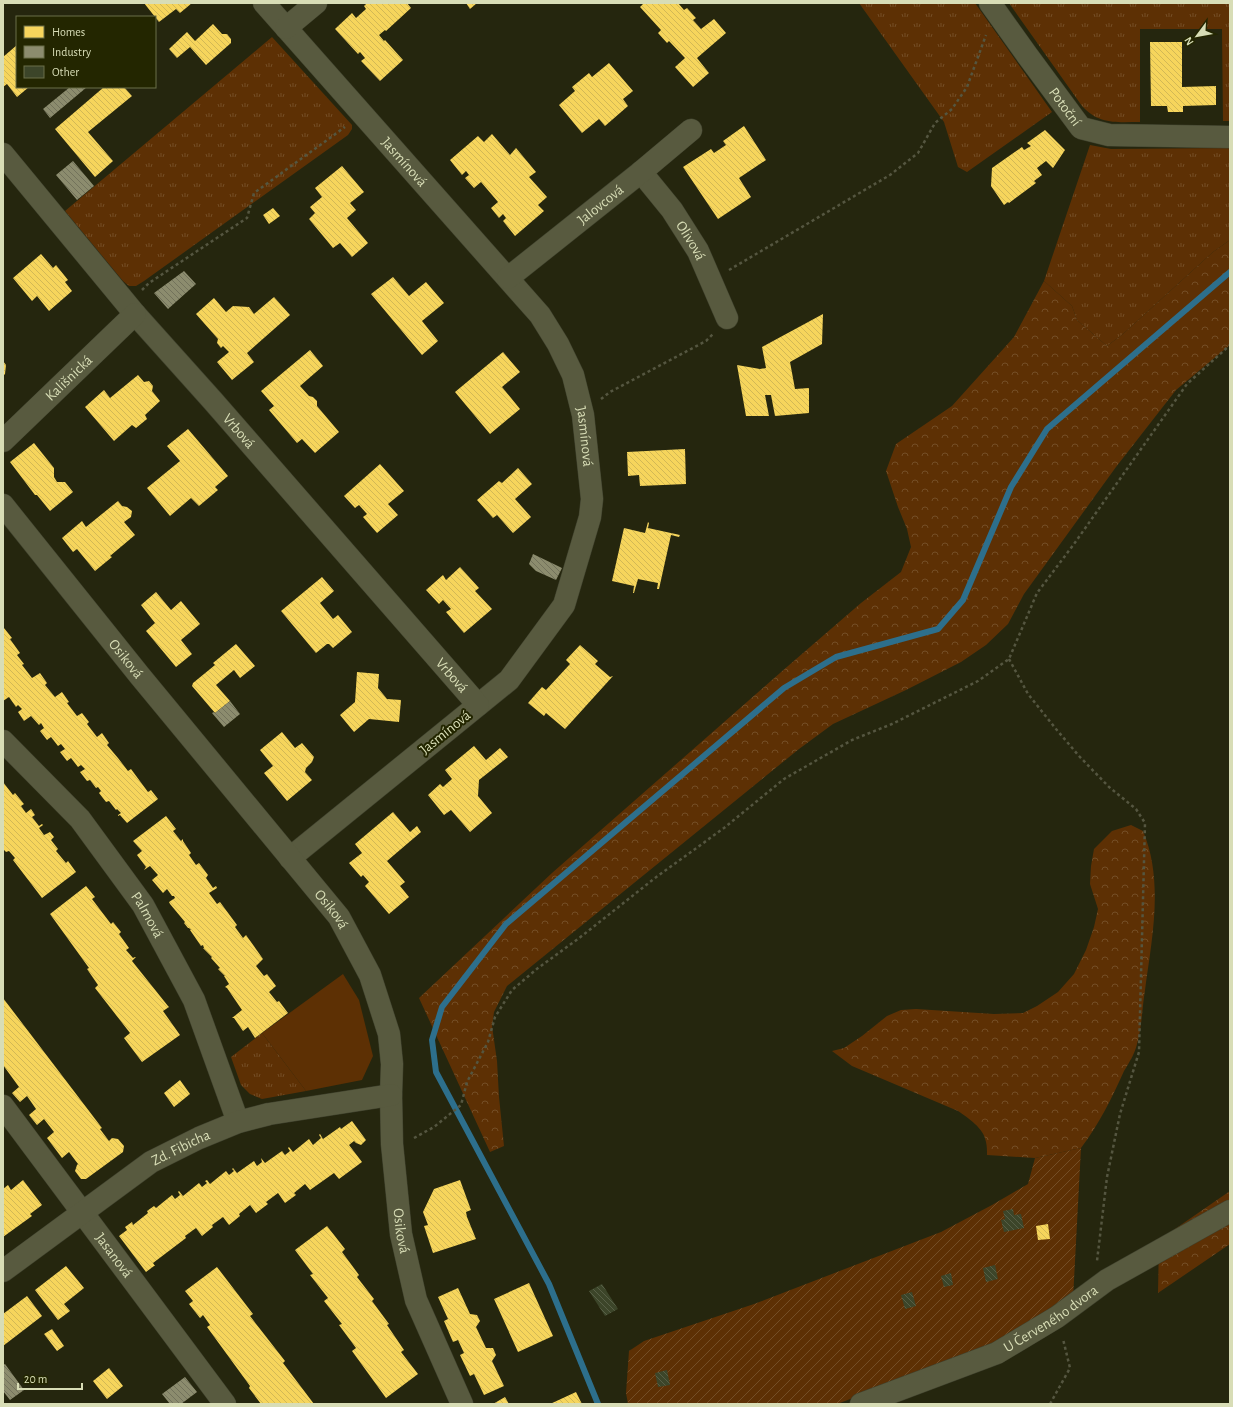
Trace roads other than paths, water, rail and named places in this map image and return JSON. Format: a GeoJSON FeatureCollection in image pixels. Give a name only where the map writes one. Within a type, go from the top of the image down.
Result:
{"type":"FeatureCollection","features":[{"type":"Feature","properties":{"kind":"street","name":"Jasmínová"},"geometry":{"type":"LineString","coordinates":[[264,3],[540,315],[558,344],[573,375],[583,415],[592,499],[590,517],[564,605],[509,680],[290,858]]}},
{"type":"Feature","properties":{"kind":"street"},"geometry":{"type":"LineString","coordinates":[[286,28],[316,3]]}},
{"type":"Feature","properties":{"kind":"street","name":"Potoční"},"geometry":{"type":"LineString","coordinates":[[992,7],[1081,128],[1109,135],[1230,137]]}},
{"type":"Feature","properties":{"kind":"street","name":"Jalovcová"},"geometry":{"type":"LineString","coordinates":[[508,278],[641,172],[691,130]]}},
{"type":"Feature","properties":{"kind":"street","name":"Vrbová"},"geometry":{"type":"LineString","coordinates":[[3,154],[135,314],[213,400],[478,706]]}},
{"type":"Feature","properties":{"kind":"street","name":"Olivová"},"geometry":{"type":"LineString","coordinates":[[641,172],[672,210],[698,251],[727,318]]}},
{"type":"Feature","properties":{"kind":"street","name":"Kališnická"},"geometry":{"type":"LineString","coordinates":[[3,441],[135,314]]}},
{"type":"Feature","properties":{"kind":"street","name":"Osiková"},"geometry":{"type":"LineString","coordinates":[[3,505],[140,676],[339,917],[370,975],[389,1034],[392,1064],[392,1144],[401,1234],[416,1300],[462,1404]]}},
{"type":"Feature","properties":{"kind":"street","name":"Palmová"},"geometry":{"type":"LineString","coordinates":[[3,740],[80,819],[143,905],[194,1000],[238,1122]]}},
{"type":"Feature","properties":{"kind":"street","name":"Zd. Fibicha"},"geometry":{"type":"LineString","coordinates":[[3,1271],[151,1162],[199,1138],[238,1122],[269,1114],[391,1095]]}},
{"type":"Feature","properties":{"kind":"street","name":"Jasanová"},"geometry":{"type":"LineString","coordinates":[[3,1106],[225,1404]]}},
{"type":"Feature","properties":{"kind":"street","name":"U Červeného dvora"},"geometry":{"type":"LineString","coordinates":[[861,1404],[997,1353],[1057,1317],[1107,1280],[1230,1211]]}},
{"type":"Feature","properties":{"kind":"waterway"},"geometry":{"type":"LineString","coordinates":[[598,1404],[549,1284],[436,1072],[432,1040],[442,1007],[506,924],[784,688],[836,657],[938,629],[963,600],[1011,487],[1047,429],[1230,272]]}}]}
